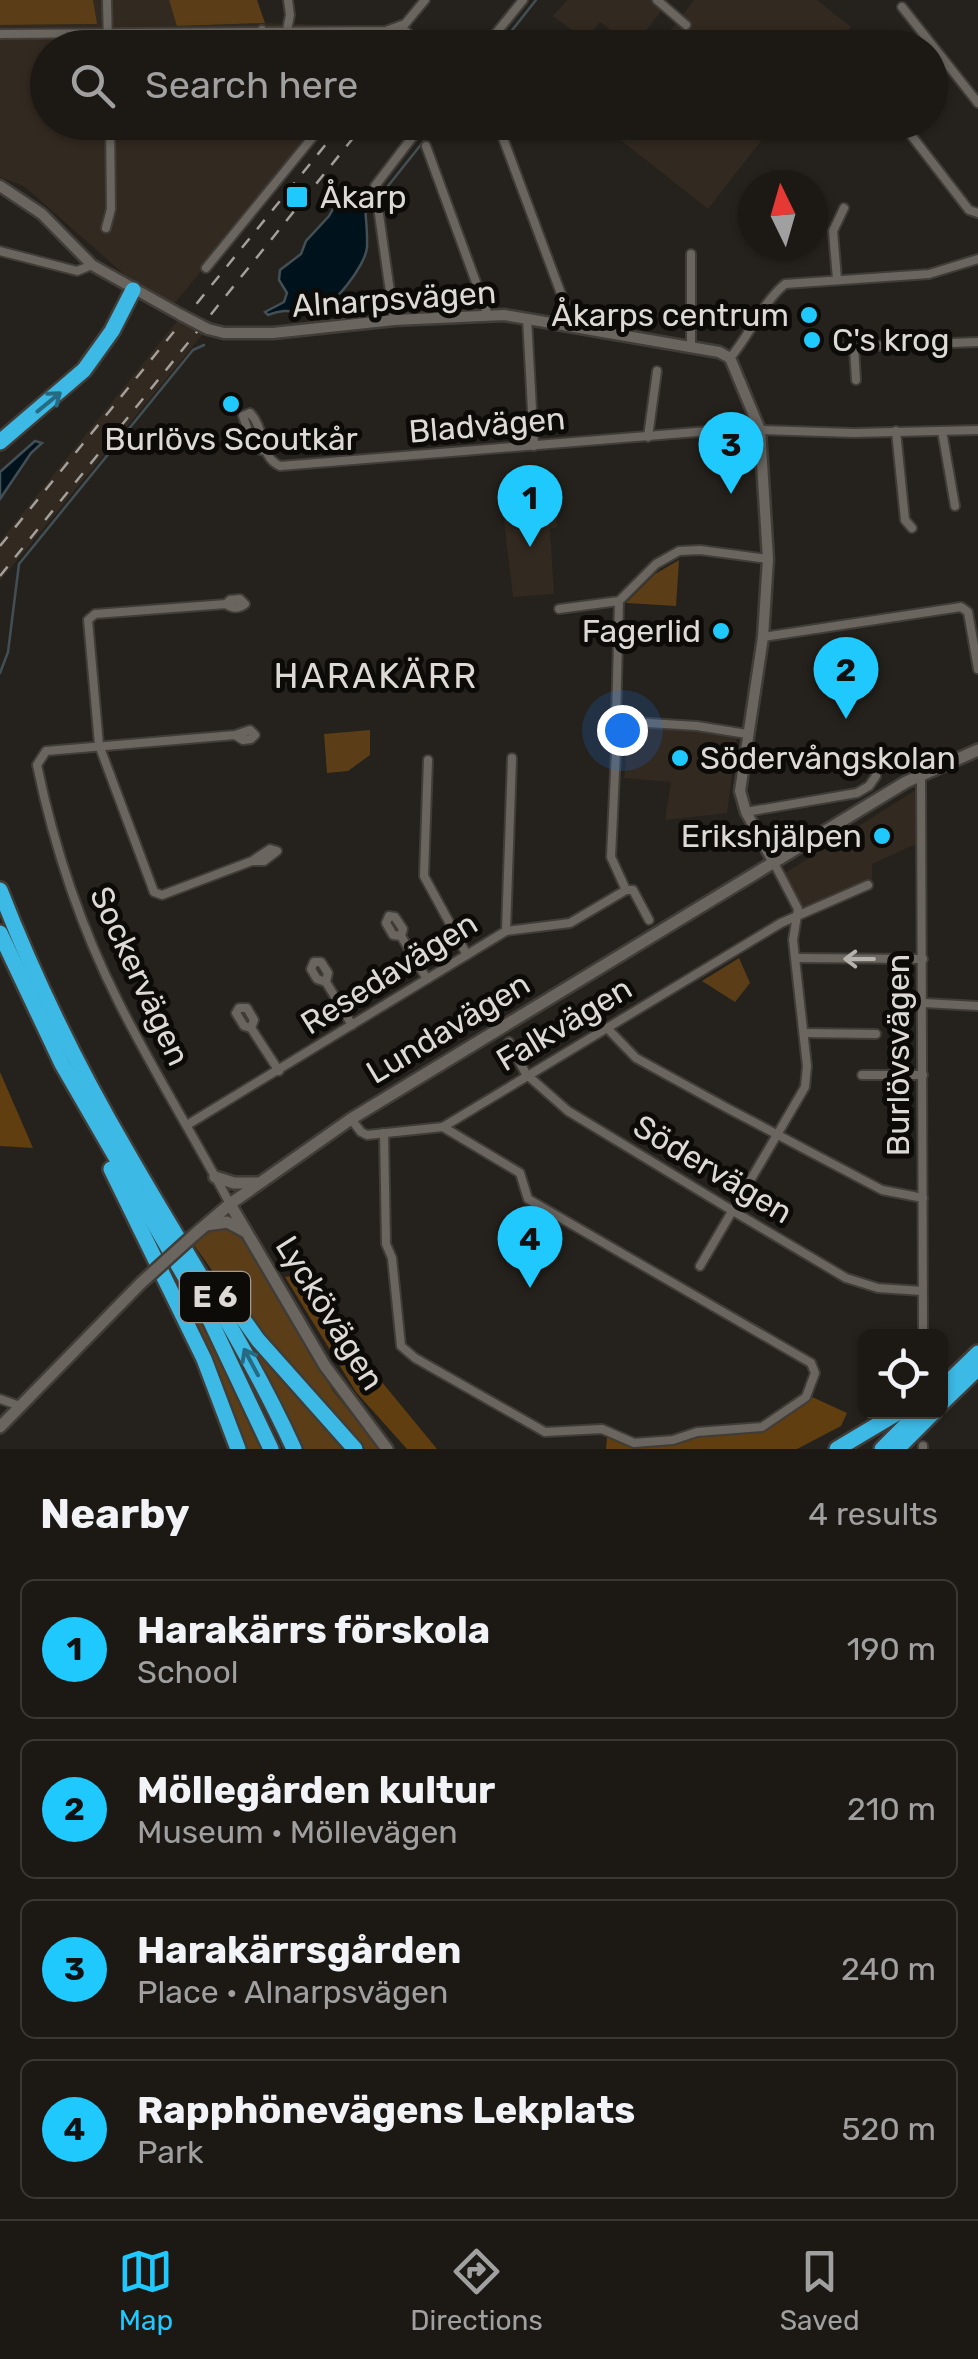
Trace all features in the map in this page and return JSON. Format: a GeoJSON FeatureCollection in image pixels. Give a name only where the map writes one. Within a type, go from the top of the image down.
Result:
{"type":"FeatureCollection","features":[{"type":"Feature","properties":{"kind":"highway"},"geometry":{"type":"LineString","coordinates":[[0,442],[84,370],[133,290]]}},
{"type":"Feature","properties":{"kind":"highway","name":"E 6"},"geometry":{"type":"LineString","coordinates":[[0,890],[52,1012],[126,1150],[243,1346],[294,1449]]}},
{"type":"Feature","properties":{"kind":"highway","name":"E 6"},"geometry":{"type":"LineString","coordinates":[[0,932],[76,1092],[211,1322],[271,1449]]}},
{"type":"Feature","properties":{"kind":"highway"},"geometry":{"type":"LineString","coordinates":[[76,1092],[204,1359],[238,1449]]}},
{"type":"Feature","properties":{"kind":"highway"},"geometry":{"type":"LineString","coordinates":[[126,1150],[237,1312],[354,1449]]}},
{"type":"Feature","properties":{"kind":"highway"},"geometry":{"type":"LineString","coordinates":[[948,1374],[978,1352]]}},
{"type":"Feature","properties":{"kind":"highway"},"geometry":{"type":"LineString","coordinates":[[949,1389],[978,1352]]}},
{"type":"Feature","properties":{"kind":"highway"},"geometry":{"type":"LineString","coordinates":[[949,1389],[978,1368]]}},
{"type":"Feature","properties":{"kind":"highway"},"geometry":{"type":"LineString","coordinates":[[837,1449],[887,1419]]}},
{"type":"Feature","properties":{"kind":"highway"},"geometry":{"type":"LineString","coordinates":[[882,1449],[912,1419]]}},
{"type":"Feature","properties":{"kind":"highway"},"geometry":{"type":"LineString","coordinates":[[897,1449],[928,1419]]}},
{"type":"Feature","properties":{"kind":"highway"},"geometry":{"type":"LineString","coordinates":[[918,1448],[933,1419]]}},
{"type":"Feature","properties":{"kind":"main road","name":"Lundavägen"},"geometry":{"type":"LineString","coordinates":[[0,1427],[141,1283],[258,1183],[351,1119],[921,774],[978,750]]}},
{"type":"Feature","properties":{"kind":"main road"},"geometry":{"type":"LineString","coordinates":[[216,1177],[258,1183]]}},
{"type":"Feature","properties":{"kind":"main road","name":"Lyckövägen"},"geometry":{"type":"LineString","coordinates":[[230,1204],[325,1366],[388,1449]]}},
{"type":"Feature","properties":{"kind":"main road"},"geometry":{"type":"LineString","coordinates":[[198,1231],[218,1222],[232,1222],[254,1242]]}},
{"type":"Feature","properties":{"kind":"street"},"geometry":{"type":"LineString","coordinates":[[107,0],[108,30]]}},
{"type":"Feature","properties":{"kind":"street"},"geometry":{"type":"LineString","coordinates":[[262,30],[288,30],[288,0]]}},
{"type":"Feature","properties":{"kind":"street"},"geometry":{"type":"LineString","coordinates":[[390,30],[400,27],[425,0]]}},
{"type":"Feature","properties":{"kind":"street"},"geometry":{"type":"LineString","coordinates":[[499,30],[523,0]]}},
{"type":"Feature","properties":{"kind":"street"},"geometry":{"type":"LineString","coordinates":[[657,0],[686,25]]}},
{"type":"Feature","properties":{"kind":"street"},"geometry":{"type":"LineString","coordinates":[[902,8],[920,30]]}},
{"type":"Feature","properties":{"kind":"street"},"geometry":{"type":"LineString","coordinates":[[400,27],[404,30]]}},
{"type":"Feature","properties":{"kind":"street"},"geometry":{"type":"LineString","coordinates":[[0,34],[30,33]]}},
{"type":"Feature","properties":{"kind":"street"},"geometry":{"type":"LineString","coordinates":[[948,66],[978,103]]}},
{"type":"Feature","properties":{"kind":"street"},"geometry":{"type":"LineString","coordinates":[[106,228],[111,209],[110,140]]}},
{"type":"Feature","properties":{"kind":"street"},"geometry":{"type":"LineString","coordinates":[[206,268],[309,140]]}},
{"type":"Feature","properties":{"kind":"street"},"geometry":{"type":"LineString","coordinates":[[394,320],[375,186],[410,140]]}},
{"type":"Feature","properties":{"kind":"street"},"geometry":{"type":"LineString","coordinates":[[505,140],[569,314],[570,326]]}},
{"type":"Feature","properties":{"kind":"street"},"geometry":{"type":"LineString","coordinates":[[916,140],[976,214]]}},
{"type":"Feature","properties":{"kind":"street"},"geometry":{"type":"LineString","coordinates":[[426,146],[488,315]]}},
{"type":"Feature","properties":{"kind":"street","name":"Alnarpsvägen"},"geometry":{"type":"LineString","coordinates":[[0,186],[42,214],[92,265],[208,329],[224,333],[273,333],[488,315],[527,318],[691,347],[730,358]]}},
{"type":"Feature","properties":{"kind":"street"},"geometry":{"type":"LineString","coordinates":[[837,280],[832,231],[844,208]]}},
{"type":"Feature","properties":{"kind":"street","name":"Alnarpsvägen"},"geometry":{"type":"LineString","coordinates":[[0,251],[77,270],[92,265]]}},
{"type":"Feature","properties":{"kind":"street"},"geometry":{"type":"LineString","coordinates":[[691,254],[691,347]]}},
{"type":"Feature","properties":{"kind":"street"},"geometry":{"type":"LineString","coordinates":[[700,1266],[805,1087],[807,1066],[794,927],[797,903],[746,812],[740,791],[763,636],[768,559],[760,430],[730,358],[776,291],[785,284],[929,274],[978,259]]}},
{"type":"Feature","properties":{"kind":"street"},"geometry":{"type":"LineString","coordinates":[[527,318],[534,446]]}},
{"type":"Feature","properties":{"kind":"street"},"geometry":{"type":"LineString","coordinates":[[856,380],[850,347],[978,342]]}},
{"type":"Feature","properties":{"kind":"street"},"geometry":{"type":"LineString","coordinates":[[648,437],[657,371]]}},
{"type":"Feature","properties":{"kind":"street"},"geometry":{"type":"LineString","coordinates":[[250,413],[258,421],[265,451],[254,448],[242,416],[250,413]]}},
{"type":"Feature","properties":{"kind":"street","name":"Bladvägen"},"geometry":{"type":"LineString","coordinates":[[265,451],[272,464],[280,466],[721,430]]}},
{"type":"Feature","properties":{"kind":"street"},"geometry":{"type":"LineString","coordinates":[[760,430],[978,430]]}},
{"type":"Feature","properties":{"kind":"street"},"geometry":{"type":"LineString","coordinates":[[942,430],[955,506]]}},
{"type":"Feature","properties":{"kind":"street"},"geometry":{"type":"LineString","coordinates":[[896,431],[905,520],[912,528]]}},
{"type":"Feature","properties":{"kind":"street"},"geometry":{"type":"LineString","coordinates":[[559,609],[619,601],[656,564],[679,551],[768,559]]}},
{"type":"Feature","properties":{"kind":"street"},"geometry":{"type":"LineString","coordinates":[[619,601],[616,721],[667,723],[747,734]]}},
{"type":"Feature","properties":{"kind":"street"},"geometry":{"type":"LineString","coordinates":[[226,604],[95,614],[88,620],[100,745],[154,892],[166,893],[252,861]]}},
{"type":"Feature","properties":{"kind":"street"},"geometry":{"type":"LineString","coordinates":[[763,636],[961,607],[968,612],[978,669]]}},
{"type":"Feature","properties":{"kind":"street"},"geometry":{"type":"LineString","coordinates":[[100,745],[236,735]]}},
{"type":"Feature","properties":{"kind":"street","name":"Sockervägen"},"geometry":{"type":"LineString","coordinates":[[100,745],[46,751],[39,757],[45,804],[96,954],[148,1058],[230,1204]]}},
{"type":"Feature","properties":{"kind":"street"},"geometry":{"type":"LineString","coordinates":[[616,751],[611,858],[626,890],[633,890],[649,920]]}},
{"type":"Feature","properties":{"kind":"street"},"geometry":{"type":"LineString","coordinates":[[506,931],[512,758]]}},
{"type":"Feature","properties":{"kind":"street"},"geometry":{"type":"LineString","coordinates":[[428,760],[424,876],[467,955]]}},
{"type":"Feature","properties":{"kind":"street"},"geometry":{"type":"LineString","coordinates":[[746,812],[856,793],[869,786],[876,776],[873,760]]}},
{"type":"Feature","properties":{"kind":"street","name":"Burlövsvägen"},"geometry":{"type":"LineString","coordinates":[[921,774],[923,1329]]}},
{"type":"Feature","properties":{"kind":"street","name":"Falkvägen"},"geometry":{"type":"LineString","coordinates":[[351,1119],[364,1134],[442,1127],[798,915],[868,884]]}},
{"type":"Feature","properties":{"kind":"street","name":"Resedavägen"},"geometry":{"type":"LineString","coordinates":[[187,1125],[506,931],[570,923],[626,890]]}},
{"type":"Feature","properties":{"kind":"street"},"geometry":{"type":"LineString","coordinates":[[401,936],[427,979]]}},
{"type":"Feature","properties":{"kind":"street"},"geometry":{"type":"LineString","coordinates":[[796,958],[923,958]]}},
{"type":"Feature","properties":{"kind":"street"},"geometry":{"type":"LineString","coordinates":[[326,982],[352,1025]]}},
{"type":"Feature","properties":{"kind":"street"},"geometry":{"type":"LineString","coordinates":[[924,1003],[978,1006]]}},
{"type":"Feature","properties":{"kind":"street"},"geometry":{"type":"LineString","coordinates":[[251,1028],[279,1070]]}},
{"type":"Feature","properties":{"kind":"street"},"geometry":{"type":"LineString","coordinates":[[607,1028],[636,1058],[778,1135],[882,1190],[923,1198]]}},
{"type":"Feature","properties":{"kind":"street"},"geometry":{"type":"LineString","coordinates":[[804,1034],[876,1034]]}},
{"type":"Feature","properties":{"kind":"street","name":"Södervägen"},"geometry":{"type":"LineString","coordinates":[[509,1042],[526,1074],[568,1111],[733,1211],[846,1278],[878,1288],[922,1291]]}},
{"type":"Feature","properties":{"kind":"street"},"geometry":{"type":"LineString","coordinates":[[862,1074],[924,1076]]}},
{"type":"Feature","properties":{"kind":"street"},"geometry":{"type":"LineString","coordinates":[[384,1133],[386,1244],[392,1258],[400,1346],[415,1358],[529,1426],[545,1432],[602,1429],[634,1444],[673,1440],[697,1432],[762,1426],[806,1396],[815,1373],[811,1363],[528,1200],[520,1173],[442,1127]]}},
{"type":"Feature","properties":{"kind":"street"},"geometry":{"type":"LineString","coordinates":[[0,1399],[20,1406]]}},
{"type":"Feature","properties":{"kind":"shaded area"},"geometry":{"type":"Polygon","coordinates":[[[0,0],[93,0],[97,24],[0,25],[0,0]]]}},
{"type":"Feature","properties":{"kind":"shaded area"},"geometry":{"type":"Polygon","coordinates":[[[93,0],[169,0],[178,26],[265,23],[402,27],[30,30],[30,140],[309,140],[174,304],[135,284],[24,186],[0,177],[0,25],[96,24],[93,0]]]}},
{"type":"Feature","properties":{"kind":"shaded area"},"geometry":{"type":"Polygon","coordinates":[[[169,0],[257,0],[265,23],[177,26],[169,0]]]}},
{"type":"Feature","properties":{"kind":"shaded area"},"geometry":{"type":"Polygon","coordinates":[[[567,0],[657,0],[665,6],[646,30],[611,30],[600,22],[593,30],[572,30],[553,16],[567,0]]]}},
{"type":"Feature","properties":{"kind":"shaded area"},"geometry":{"type":"Polygon","coordinates":[[[694,0],[817,0],[851,27],[848,30],[671,30],[694,0]]]}},
{"type":"Feature","properties":{"kind":"shaded area"},"geometry":{"type":"Polygon","coordinates":[[[621,140],[762,140],[708,209],[621,140]]]}},
{"type":"Feature","properties":{"kind":"shaded area"},"geometry":{"type":"Polygon","coordinates":[[[186,310],[212,323],[0,581],[0,541],[186,310]]]}},
{"type":"Feature","properties":{"kind":"shaded area"},"geometry":{"type":"Polygon","coordinates":[[[556,507],[557,527],[550,529],[554,594],[513,597],[503,512],[556,507]]]}},
{"type":"Feature","properties":{"kind":"shaded area"},"geometry":{"type":"Polygon","coordinates":[[[679,560],[676,606],[626,603],[655,574],[679,560]]]}},
{"type":"Feature","properties":{"kind":"shaded area","name":"Södervångskolan"},"geometry":{"type":"Polygon","coordinates":[[[629,724],[737,738],[727,813],[665,820],[671,782],[624,778],[629,724]]]}},
{"type":"Feature","properties":{"kind":"shaded area"},"geometry":{"type":"Polygon","coordinates":[[[370,730],[370,755],[348,771],[327,773],[324,734],[370,730]]]}},
{"type":"Feature","properties":{"kind":"shaded area"},"geometry":{"type":"Polygon","coordinates":[[[917,789],[916,844],[872,864],[872,882],[824,904],[800,909],[782,875],[917,789]]]}},
{"type":"Feature","properties":{"kind":"shaded area"},"geometry":{"type":"Polygon","coordinates":[[[739,958],[750,983],[735,1002],[702,981],[739,958]]]}},
{"type":"Feature","properties":{"kind":"shaded area"},"geometry":{"type":"Polygon","coordinates":[[[0,1072],[33,1148],[0,1146],[0,1072]]]}},
{"type":"Feature","properties":{"kind":"shaded area"},"geometry":{"type":"Polygon","coordinates":[[[135,1211],[204,1328],[262,1449],[243,1449],[135,1211]]]}},
{"type":"Feature","properties":{"kind":"shaded area"},"geometry":{"type":"Polygon","coordinates":[[[211,1230],[236,1231],[245,1240],[333,1391],[379,1449],[362,1449],[241,1311],[194,1245],[211,1230]]]}},
{"type":"Feature","properties":{"kind":"shaded area"},"geometry":{"type":"Polygon","coordinates":[[[306,1273],[372,1370],[437,1449],[407,1449],[356,1392],[285,1277],[306,1273]]]}},
{"type":"Feature","properties":{"kind":"shaded area"},"geometry":{"type":"Polygon","coordinates":[[[239,1324],[348,1449],[303,1449],[239,1324]]]}},
{"type":"Feature","properties":{"kind":"shaded area"},"geometry":{"type":"Polygon","coordinates":[[[810,1396],[847,1413],[841,1426],[797,1449],[606,1449],[607,1437],[654,1446],[697,1434],[770,1425],[796,1410],[810,1396]]]}},
{"type":"Feature","properties":{"kind":"water"},"geometry":{"type":"Polygon","coordinates":[[[365,192],[367,233],[365,255],[355,274],[322,309],[268,315],[265,312],[284,302],[287,293],[279,280],[280,270],[301,254],[306,241],[329,216],[341,195],[365,192]]]}},
{"type":"Feature","properties":{"kind":"water"},"geometry":{"type":"Polygon","coordinates":[[[35,441],[42,443],[0,499],[0,472],[35,441]]]}},
{"type":"Feature","properties":{"kind":"waterway"},"geometry":{"type":"LineString","coordinates":[[512,30],[536,0]]}},
{"type":"Feature","properties":{"kind":"waterway"},"geometry":{"type":"LineString","coordinates":[[380,196],[425,140]]}},
{"type":"Feature","properties":{"kind":"waterway"},"geometry":{"type":"LineString","coordinates":[[364,197],[372,195]]}},
{"type":"Feature","properties":{"kind":"waterway"},"geometry":{"type":"LineString","coordinates":[[0,673],[8,652],[19,564],[193,350],[204,345]]}},
{"type":"Feature","properties":{"kind":"railway"},"geometry":{"type":"LineString","coordinates":[[0,546],[329,140]]}},
{"type":"Feature","properties":{"kind":"railway"},"geometry":{"type":"LineString","coordinates":[[0,576],[351,140]]}},
{"type":"Feature","properties":{"kind":"place","name":"Åkarp"},"geometry":{"type":"Point","coordinates":[297,197]}},
{"type":"Feature","properties":{"kind":"place","name":"Åkarps centrum"},"geometry":{"type":"Point","coordinates":[809,315]}},
{"type":"Feature","properties":{"kind":"place","name":"C's krog"},"geometry":{"type":"Point","coordinates":[812,340]}},
{"type":"Feature","properties":{"kind":"place","name":"Burlövs Scoutkår"},"geometry":{"type":"Point","coordinates":[231,404]}},
{"type":"Feature","properties":{"kind":"place","name":"Harakärrsgården"},"geometry":{"type":"Point","coordinates":[731,494]}},
{"type":"Feature","properties":{"kind":"place","name":"Harakärrs förskola"},"geometry":{"type":"Point","coordinates":[530,547]}},
{"type":"Feature","properties":{"kind":"place","name":"Fagerlid"},"geometry":{"type":"Point","coordinates":[721,631]}},
{"type":"Feature","properties":{"kind":"place","name":"Möllegården kultur"},"geometry":{"type":"Point","coordinates":[846,719]}},
{"type":"Feature","properties":{"kind":"place","name":"Södervångskolan"},"geometry":{"type":"Point","coordinates":[680,758]}},
{"type":"Feature","properties":{"kind":"place","name":"Erikshjälpen"},"geometry":{"type":"Point","coordinates":[882,836]}},
{"type":"Feature","properties":{"kind":"place","name":"Rapphönevägens Lekplats"},"geometry":{"type":"Point","coordinates":[530,1288]}},
{"type":"Feature","properties":{"kind":"district","name":"HARAKÄRR"},"geometry":{"type":"Point","coordinates":[376,676]}}]}
